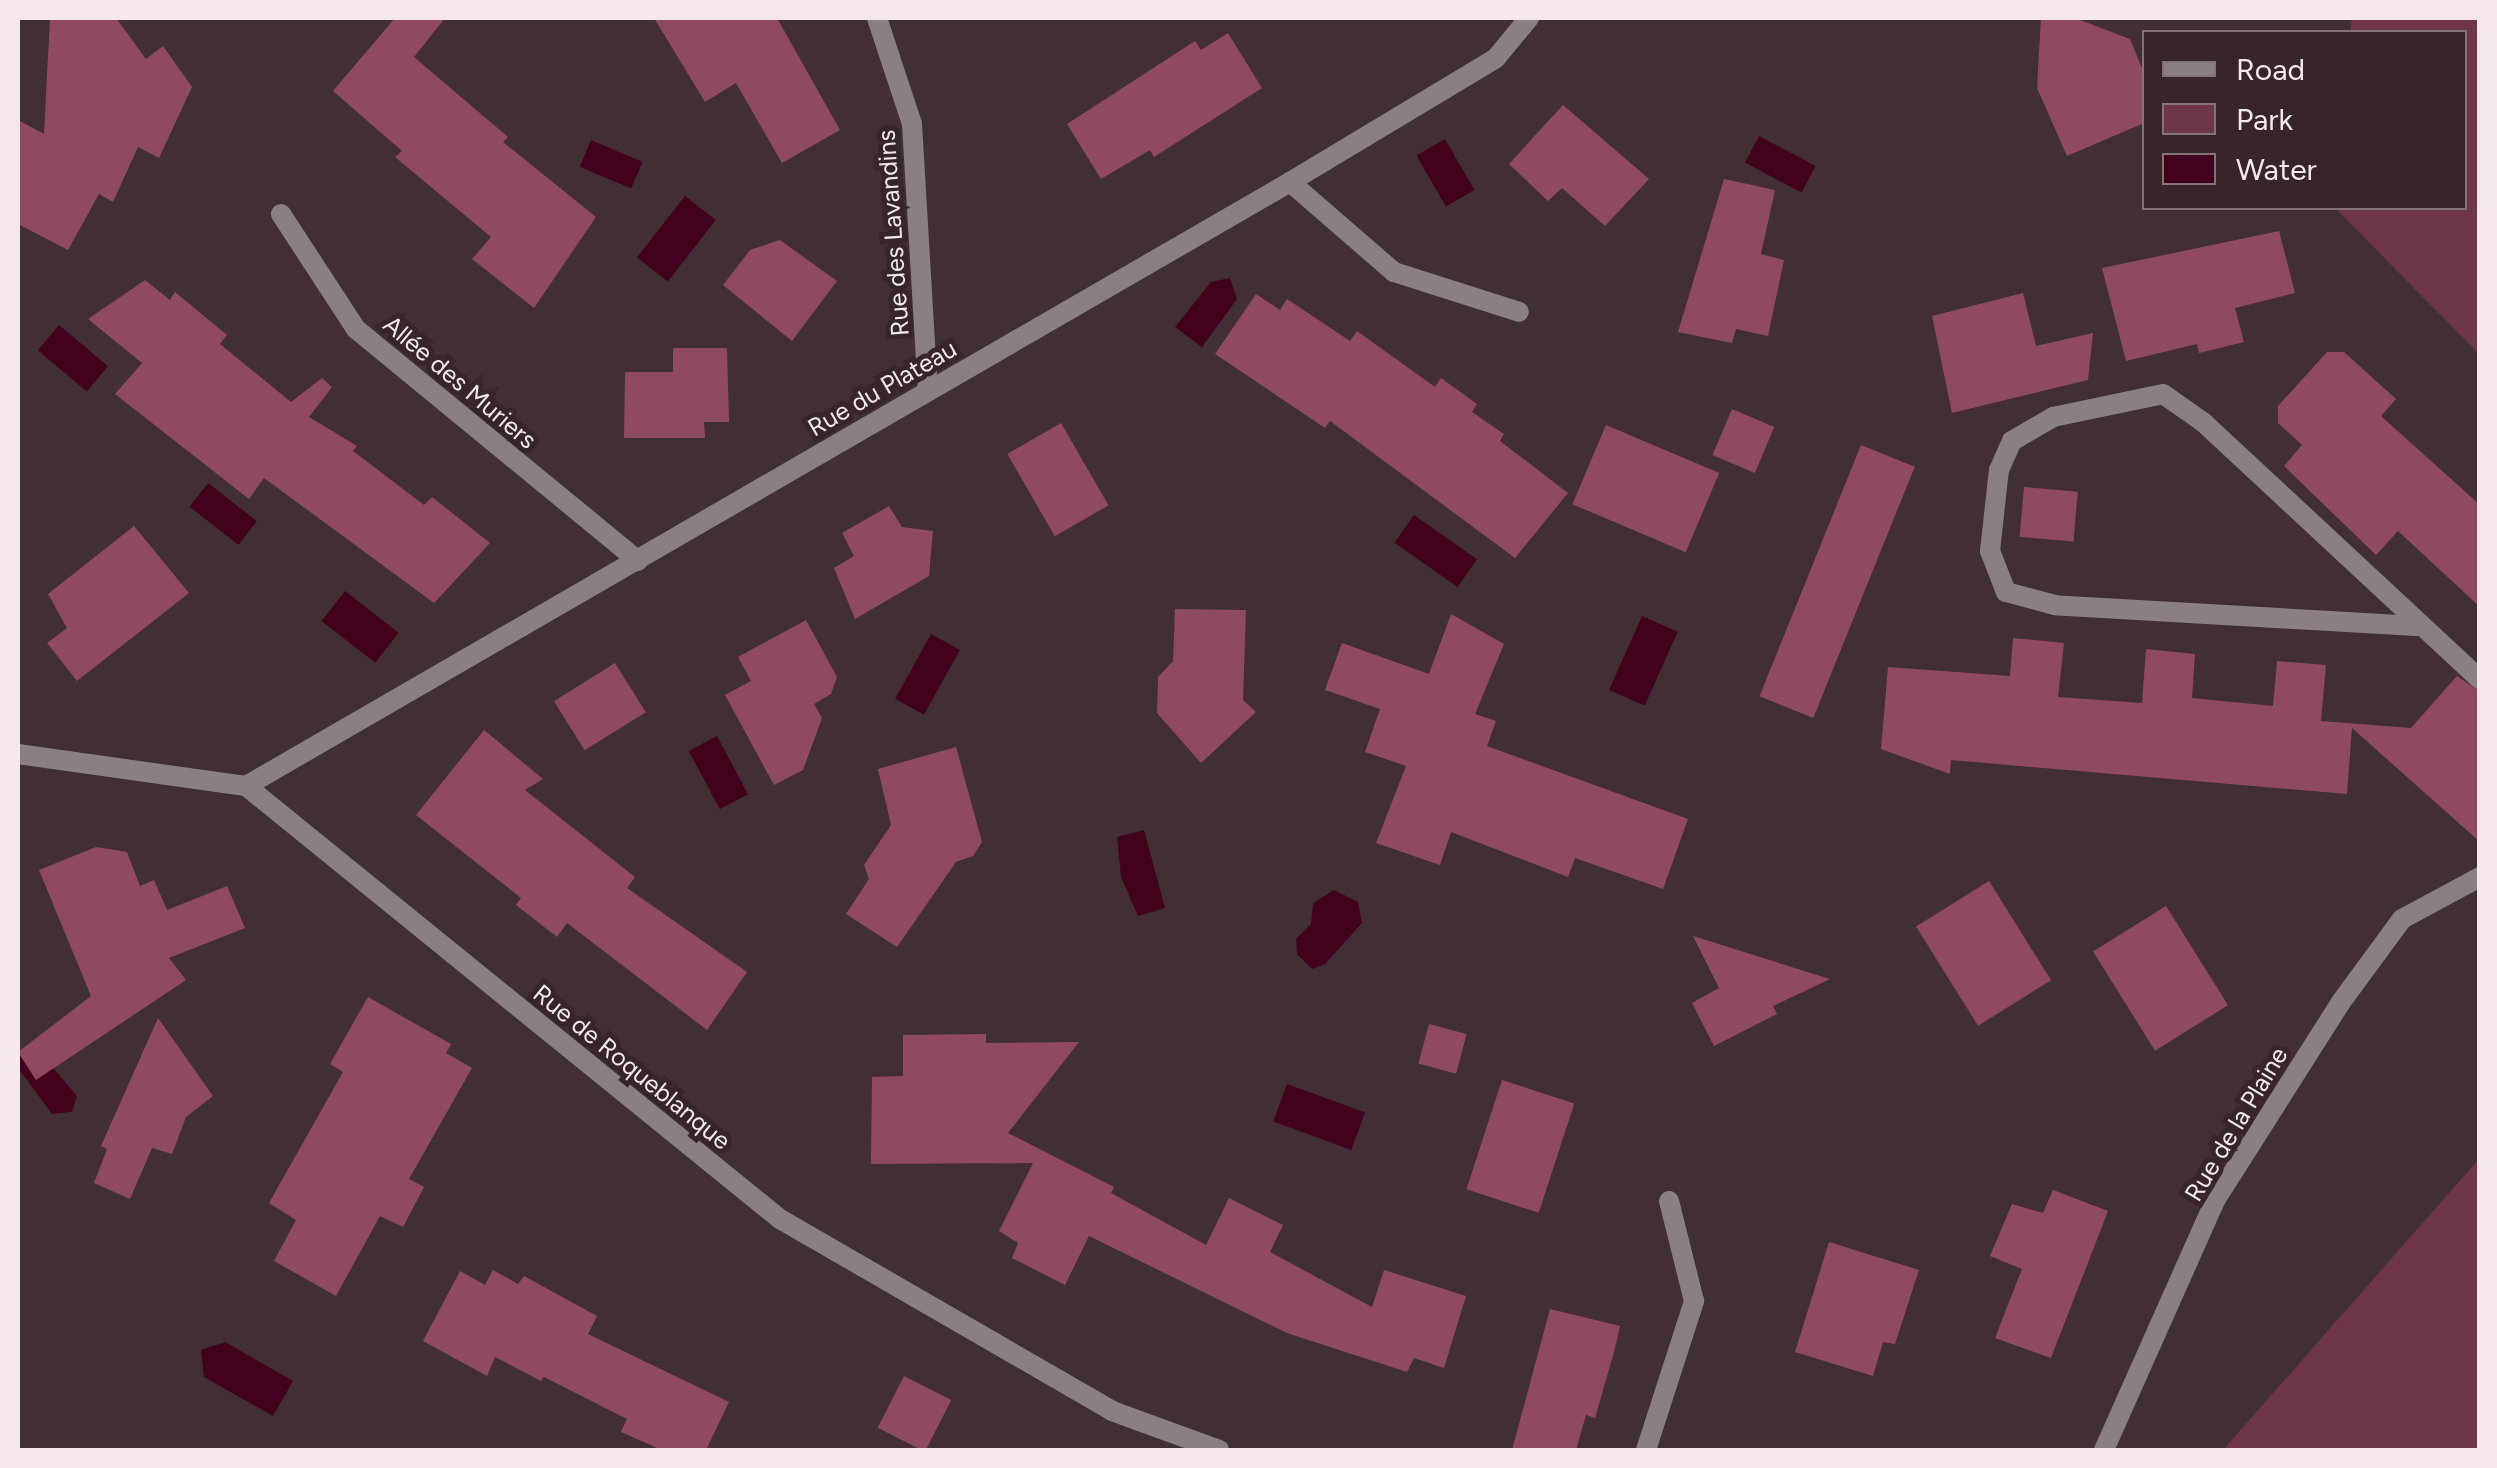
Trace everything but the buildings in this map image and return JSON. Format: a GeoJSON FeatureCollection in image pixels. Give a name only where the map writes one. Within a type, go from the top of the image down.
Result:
{"type":"FeatureCollection","features":[{"type":"Feature","properties":{"kind":"street","name":"Rue des Lavandins"},"geometry":{"type":"LineString","coordinates":[[877,18],[912,124],[928,391]]}},
{"type":"Feature","properties":{"kind":"street","name":"Rue du Plateau"},"geometry":{"type":"LineString","coordinates":[[246,786],[1290,182],[1496,58],[1529,18]]}},
{"type":"Feature","properties":{"kind":"street"},"geometry":{"type":"LineString","coordinates":[[1290,182],[1394,272],[1519,312]]}},
{"type":"Feature","properties":{"kind":"street","name":"Allée des Muriers"},"geometry":{"type":"LineString","coordinates":[[281,214],[356,329],[638,561]]}},
{"type":"Feature","properties":{"kind":"street"},"geometry":{"type":"LineString","coordinates":[[2416,626],[2055,605],[2006,592],[1990,551],[1998,470],[2012,441],[2053,417],[2163,394],[2202,422],[2416,626],[2480,680]]}},
{"type":"Feature","properties":{"kind":"street"},"geometry":{"type":"LineString","coordinates":[[18,754],[246,786]]}},
{"type":"Feature","properties":{"kind":"street","name":"Rue de Roqueblanque"},"geometry":{"type":"LineString","coordinates":[[246,786],[780,1220],[1112,1411],[1219,1450]]}},
{"type":"Feature","properties":{"kind":"street","name":"Rue de la Plaine"},"geometry":{"type":"LineString","coordinates":[[2104,1450],[2216,1199],[2341,1002],[2402,920],[2480,877]]}},
{"type":"Feature","properties":{"kind":"street"},"geometry":{"type":"LineString","coordinates":[[1646,1450],[1694,1300],[1669,1202]]}},
{"type":"Feature","properties":{"kind":"green space"},"geometry":{"type":"Polygon","coordinates":[[[2352,18],[2479,18],[2479,354],[2337,210],[2467,210],[2467,30],[2350,30],[2352,18]]]}},
{"type":"Feature","properties":{"kind":"green space"},"geometry":{"type":"Polygon","coordinates":[[[2479,1159],[2479,1450],[2223,1450],[2479,1159]]]}},
{"type":"Feature","properties":{"kind":"water"},"geometry":{"type":"Polygon","coordinates":[[[1759,136],[1816,166],[1801,193],[1745,162],[1759,136]]]}},
{"type":"Feature","properties":{"kind":"water"},"geometry":{"type":"Polygon","coordinates":[[[1445,139],[1474,190],[1446,207],[1416,156],[1445,139]]]}},
{"type":"Feature","properties":{"kind":"water"},"geometry":{"type":"Polygon","coordinates":[[[591,140],[643,162],[631,189],[580,167],[591,140]]]}},
{"type":"Feature","properties":{"kind":"water"},"geometry":{"type":"Polygon","coordinates":[[[685,196],[716,220],[668,281],[637,257],[685,196]]]}},
{"type":"Feature","properties":{"kind":"water"},"geometry":{"type":"Polygon","coordinates":[[[1230,278],[1237,299],[1202,347],[1175,327],[1211,282],[1230,278]]]}},
{"type":"Feature","properties":{"kind":"water"},"geometry":{"type":"Polygon","coordinates":[[[59,325],[108,366],[87,391],[38,350],[59,325]]]}},
{"type":"Feature","properties":{"kind":"water"},"geometry":{"type":"Polygon","coordinates":[[[208,483],[257,521],[238,545],[190,507],[208,483]]]}},
{"type":"Feature","properties":{"kind":"water"},"geometry":{"type":"Polygon","coordinates":[[[1414,515],[1477,559],[1458,587],[1394,543],[1414,515]]]}},
{"type":"Feature","properties":{"kind":"water"},"geometry":{"type":"Polygon","coordinates":[[[345,591],[399,633],[375,663],[322,621],[345,591]]]}},
{"type":"Feature","properties":{"kind":"water"},"geometry":{"type":"Polygon","coordinates":[[[1642,616],[1678,632],[1645,706],[1609,690],[1642,616]]]}},
{"type":"Feature","properties":{"kind":"water"},"geometry":{"type":"Polygon","coordinates":[[[931,634],[960,650],[924,715],[895,699],[931,634]]]}},
{"type":"Feature","properties":{"kind":"water"},"geometry":{"type":"Polygon","coordinates":[[[717,736],[748,794],[720,809],[689,751],[717,736]]]}},
{"type":"Feature","properties":{"kind":"water"},"geometry":{"type":"Polygon","coordinates":[[[1144,830],[1165,908],[1138,916],[1121,877],[1117,837],[1144,830]]]}},
{"type":"Feature","properties":{"kind":"water"},"geometry":{"type":"Polygon","coordinates":[[[1334,890],[1358,902],[1362,923],[1325,964],[1312,969],[1297,954],[1296,939],[1311,924],[1313,903],[1334,890]]]}},
{"type":"Feature","properties":{"kind":"water"},"geometry":{"type":"Polygon","coordinates":[[[32,1043],[77,1096],[72,1112],[52,1114],[18,1068],[18,1053],[32,1043]]]}},
{"type":"Feature","properties":{"kind":"water"},"geometry":{"type":"Polygon","coordinates":[[[1287,1084],[1365,1112],[1351,1150],[1273,1122],[1287,1084]]]}},
{"type":"Feature","properties":{"kind":"water"},"geometry":{"type":"Polygon","coordinates":[[[225,1342],[293,1381],[273,1416],[204,1377],[201,1350],[225,1342]]]}}]}
